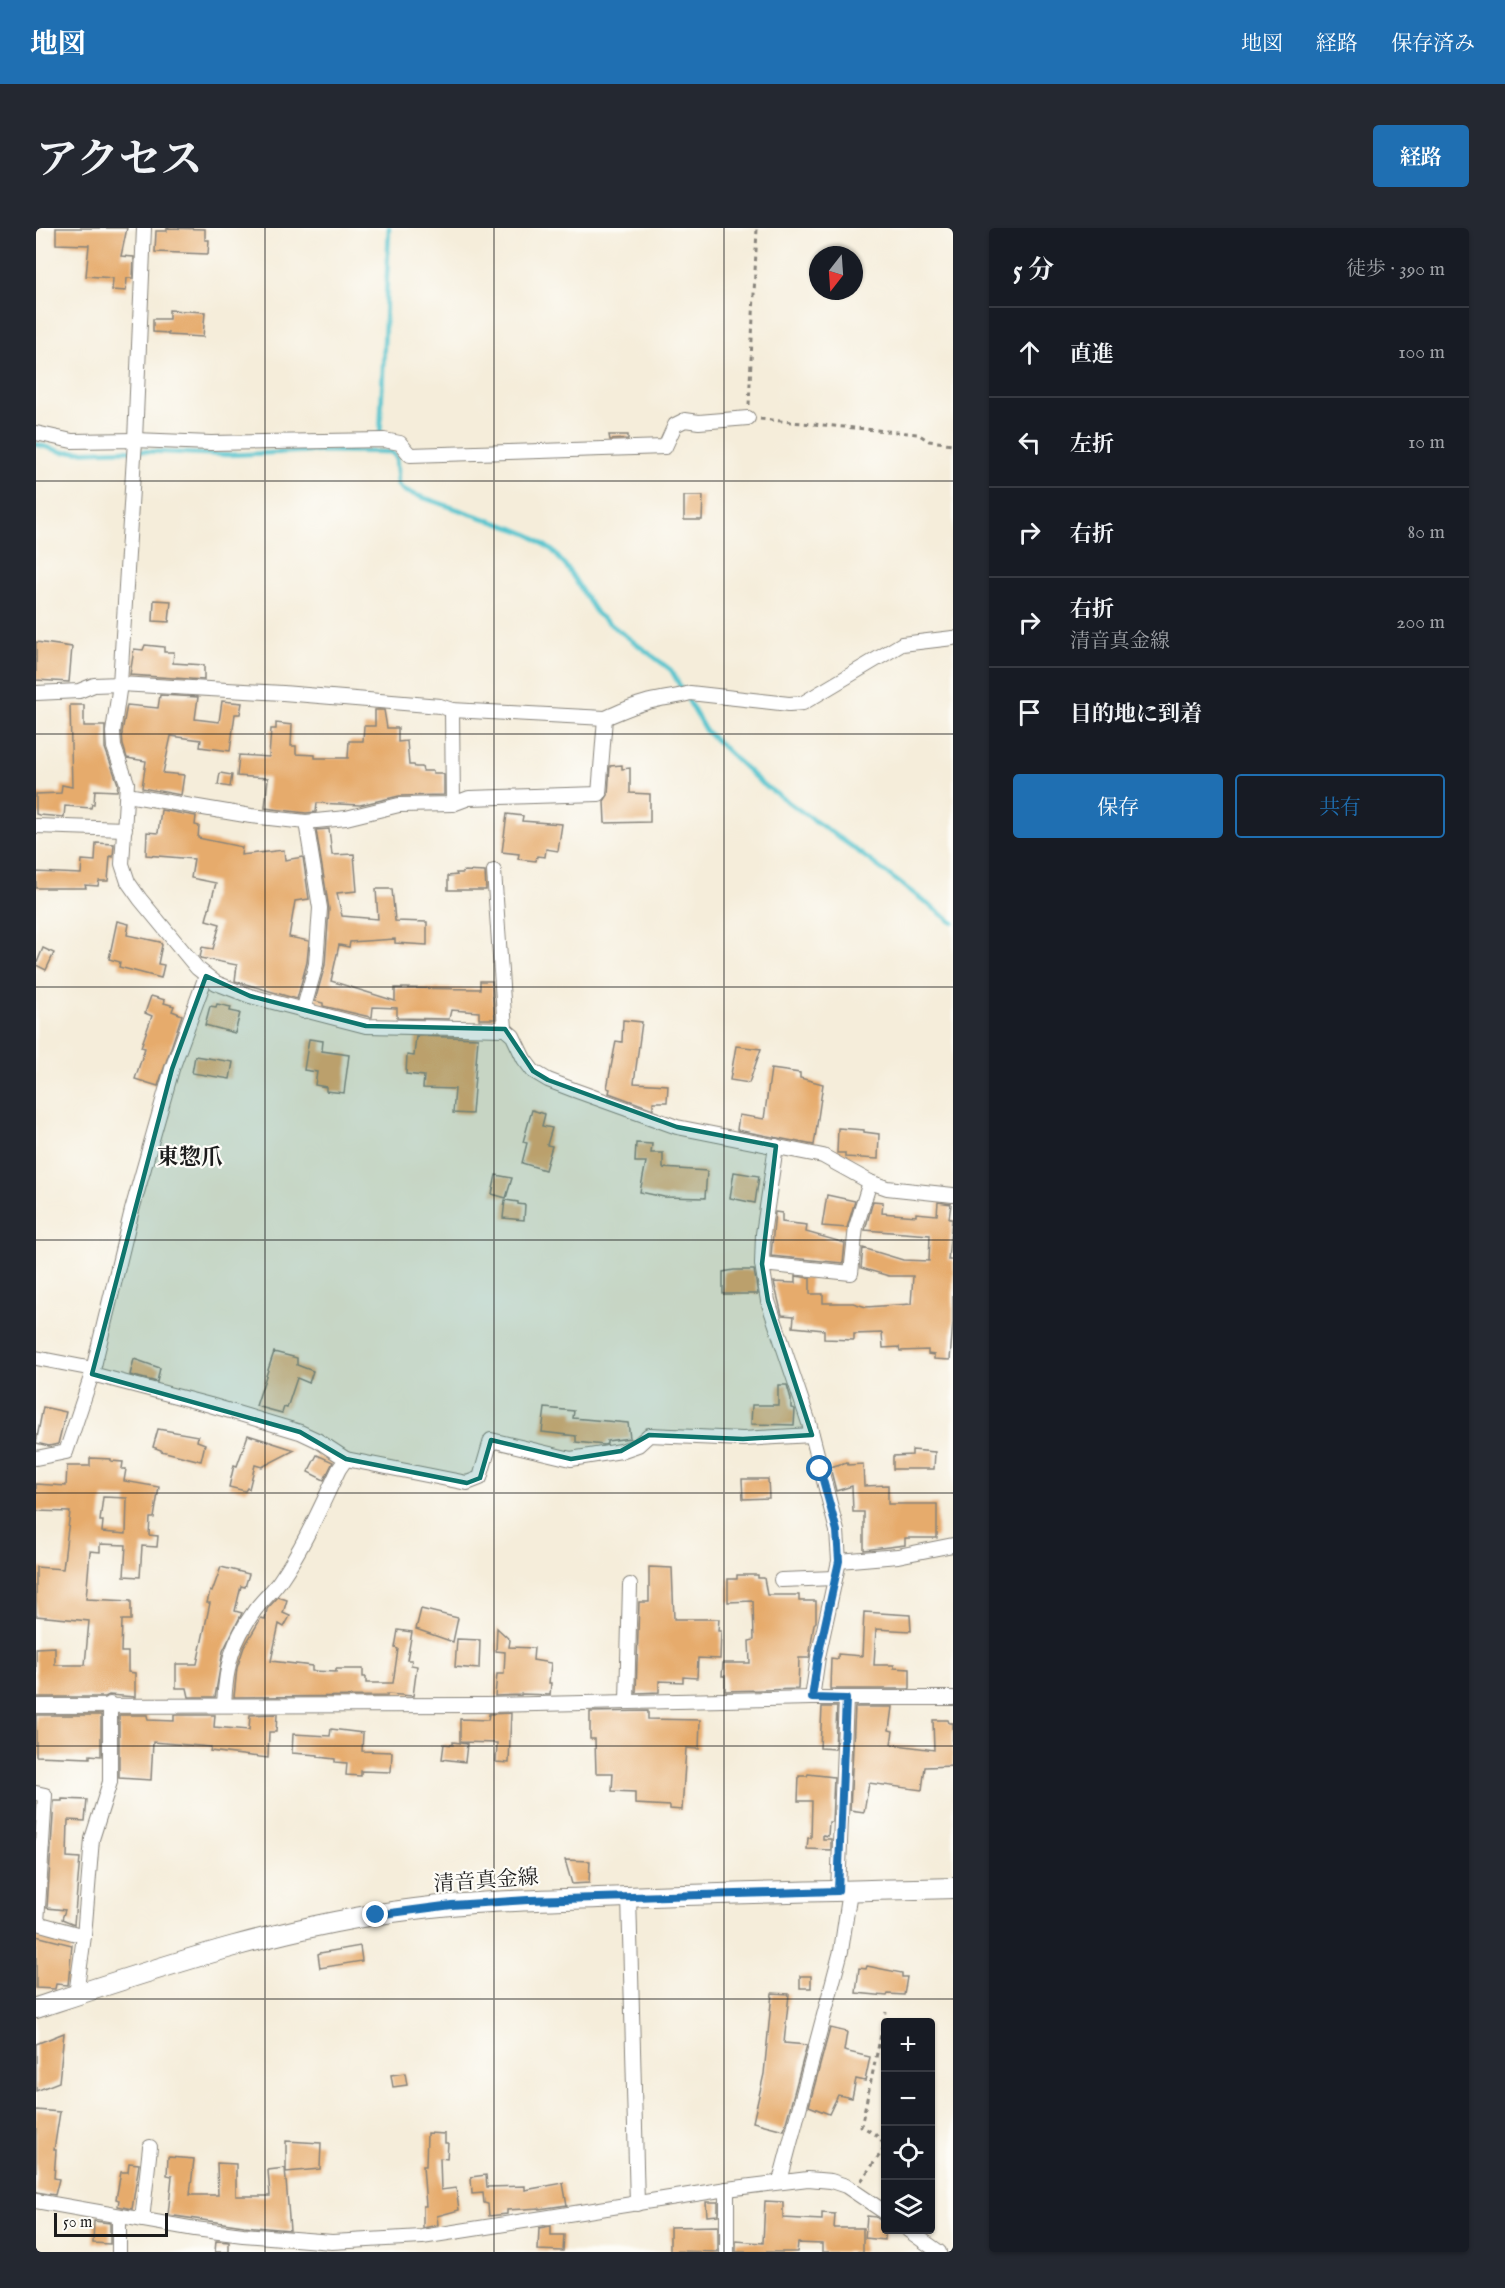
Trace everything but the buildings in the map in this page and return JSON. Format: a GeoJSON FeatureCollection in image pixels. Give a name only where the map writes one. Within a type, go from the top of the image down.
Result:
{"type":"FeatureCollection","features":[{"type":"Feature","properties":{"kind":"main road","name":"清音真金線"},"geometry":{"type":"LineString","coordinates":[[36,2008],[210,1951],[337,1922],[452,1905],[629,1896],[953,1888]]}},
{"type":"Feature","properties":{"kind":"street"},"geometry":{"type":"LineString","coordinates":[[144,228],[135,440],[120,684],[113,732],[114,747],[128,783],[122,864],[128,882],[184,954],[206,976],[227,989],[366,1026],[505,1029],[513,1036],[524,1059],[533,1071],[548,1080],[677,1127],[823,1156],[870,1182],[887,1188],[953,1195]]}},
{"type":"Feature","properties":{"kind":"street"},"geometry":{"type":"LineString","coordinates":[[36,433],[72,441],[135,440],[211,443],[384,440],[400,443],[410,455],[665,447],[675,425],[685,420],[699,422],[748,418]]}},
{"type":"Feature","properties":{"kind":"street"},"geometry":{"type":"LineString","coordinates":[[36,693],[79,691],[94,685],[120,684],[283,693],[440,706],[452,710],[605,718],[635,705],[690,693],[789,704],[803,703],[902,644],[953,638]]}},
{"type":"Feature","properties":{"kind":"street"},"geometry":{"type":"LineString","coordinates":[[452,710],[453,804]]}},
{"type":"Feature","properties":{"kind":"street"},"geometry":{"type":"LineString","coordinates":[[128,795],[251,816],[306,822],[346,818],[399,804],[453,804],[469,798],[599,794],[605,718]]}},
{"type":"Feature","properties":{"kind":"street"},"geometry":{"type":"LineString","coordinates":[[303,1011],[316,964],[320,908],[306,822]]}},
{"type":"Feature","properties":{"kind":"street"},"geometry":{"type":"LineString","coordinates":[[36,826],[125,829]]}},
{"type":"Feature","properties":{"kind":"street"},"geometry":{"type":"LineString","coordinates":[[494,871],[505,1029]]}},
{"type":"Feature","properties":{"kind":"street"},"geometry":{"type":"LineString","coordinates":[[36,1458],[66,1452],[93,1372],[132,1210],[168,1080],[206,976]]}},
{"type":"Feature","properties":{"kind":"street"},"geometry":{"type":"LineString","coordinates":[[776,1146],[763,1234],[762,1264],[768,1301],[812,1435],[837,1531],[839,1561],[818,1657],[812,1698]]}},
{"type":"Feature","properties":{"kind":"street"},"geometry":{"type":"LineString","coordinates":[[762,1264],[851,1273],[856,1227],[870,1182]]}},
{"type":"Feature","properties":{"kind":"street"},"geometry":{"type":"LineString","coordinates":[[36,1358],[93,1372],[300,1432],[346,1459],[467,1483],[480,1478],[491,1440],[571,1460],[621,1451],[638,1445],[649,1435],[743,1439],[812,1435]]}},
{"type":"Feature","properties":{"kind":"street"},"geometry":{"type":"LineString","coordinates":[[224,1704],[225,1674],[234,1645],[255,1610],[281,1580],[346,1459]]}},
{"type":"Feature","properties":{"kind":"street"},"geometry":{"type":"LineString","coordinates":[[839,1561],[898,1556],[953,1545]]}},
{"type":"Feature","properties":{"kind":"street"},"geometry":{"type":"LineString","coordinates":[[781,1580],[835,1578]]}},
{"type":"Feature","properties":{"kind":"street"},"geometry":{"type":"LineString","coordinates":[[627,1701],[630,1584]]}},
{"type":"Feature","properties":{"kind":"street"},"geometry":{"type":"LineString","coordinates":[[36,1706],[110,1704],[486,1705],[812,1698],[953,1698]]}},
{"type":"Feature","properties":{"kind":"street"},"geometry":{"type":"LineString","coordinates":[[780,2181],[841,1951],[844,1891],[846,1699]]}},
{"type":"Feature","properties":{"kind":"street"},"geometry":{"type":"LineString","coordinates":[[76,1995],[84,1936],[92,1839],[110,1782],[110,1704]]}},
{"type":"Feature","properties":{"kind":"street"},"geometry":{"type":"LineString","coordinates":[[36,1793],[45,1795],[37,1923],[84,1936]]}},
{"type":"Feature","properties":{"kind":"street"},"geometry":{"type":"LineString","coordinates":[[629,1896],[637,2204]]}},
{"type":"Feature","properties":{"kind":"street"},"geometry":{"type":"LineString","coordinates":[[142,2220],[150,2147]]}},
{"type":"Feature","properties":{"kind":"street"},"geometry":{"type":"LineString","coordinates":[[36,2201],[234,2234],[332,2242],[377,2241],[468,2230],[780,2181],[817,2178],[836,2182],[854,2190],[881,2210]]}},
{"type":"Feature","properties":{"kind":"street"},"geometry":{"type":"LineString","coordinates":[[727,2189],[727,2252]]}},
{"type":"Feature","properties":{"kind":"street"},"geometry":{"type":"LineString","coordinates":[[119,2216],[119,2252]]}},
{"type":"Feature","properties":{"kind":"street"},"geometry":{"type":"LineString","coordinates":[[914,2234],[932,2250]]}},
{"type":"Feature","properties":{"kind":"path"},"geometry":{"type":"LineString","coordinates":[[758,228],[748,418],[918,434],[929,441],[953,444]]}},
{"type":"Feature","properties":{"kind":"path"},"geometry":{"type":"LineString","coordinates":[[854,2190],[883,2150],[884,2144],[875,2134],[861,2126],[886,2012]]}},
{"type":"Feature","properties":{"kind":"highlighted area"},"geometry":{"type":"Polygon","coordinates":[[[206,976],[250,996],[366,1026],[505,1029],[533,1071],[548,1080],[677,1127],[776,1146],[762,1264],[768,1301],[812,1435],[743,1439],[649,1435],[621,1451],[571,1459],[491,1440],[480,1478],[467,1483],[346,1459],[300,1432],[92,1374],[172,1069],[206,976]]]}},
{"type":"Feature","properties":{"kind":"waterway"},"geometry":{"type":"LineString","coordinates":[[380,438],[389,228]]}},
{"type":"Feature","properties":{"kind":"waterway"},"geometry":{"type":"LineString","coordinates":[[36,444],[63,452],[124,450],[227,455],[316,451],[391,452],[396,457],[398,485],[404,491],[530,535],[553,551],[568,569],[597,614],[671,670],[705,730],[761,783],[852,847],[953,923]]}},
{"type":"Feature","properties":{"kind":"district","name":"東惣爪"},"geometry":{"type":"Point","coordinates":[190,1156]}},
{"type":"Feature","properties":{"kind":"route"},"geometry":{"type":"LineString","coordinates":[[376,1915],[452,1905],[528,1900],[838,1891],[846,1699],[812,1698],[818,1657],[839,1561],[837,1531],[820,1469]]}}]}
